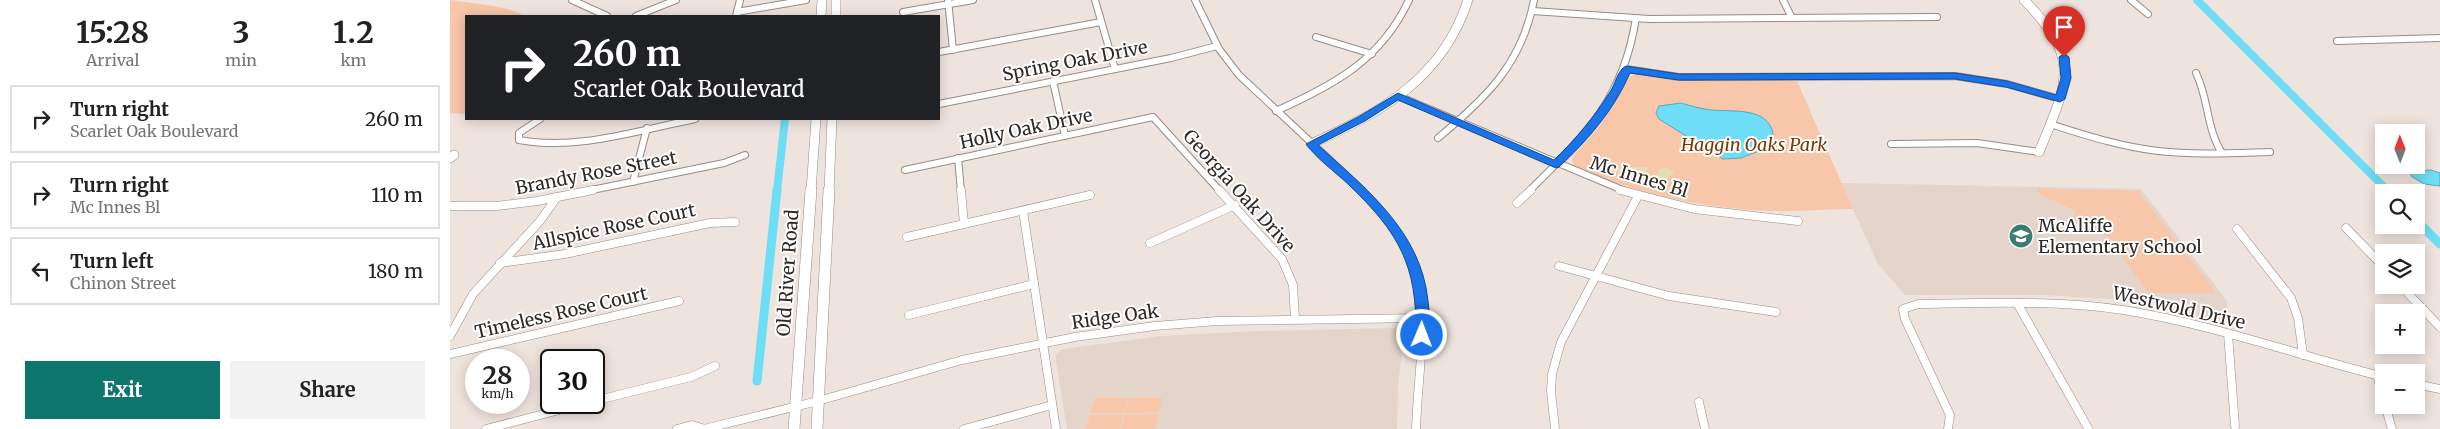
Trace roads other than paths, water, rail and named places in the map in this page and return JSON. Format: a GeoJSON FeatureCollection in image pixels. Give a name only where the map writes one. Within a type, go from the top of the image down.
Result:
{"type":"FeatureCollection","features":[{"type":"Feature","properties":{"kind":"main road"},"geometry":{"type":"LineString","coordinates":[[822,0],[822,15]]}},
{"type":"Feature","properties":{"kind":"main road"},"geometry":{"type":"LineString","coordinates":[[836,0],[836,15]]}},
{"type":"Feature","properties":{"kind":"main road"},"geometry":{"type":"LineString","coordinates":[[1311,144],[1362,119],[1398,96],[1427,71],[1448,45],[1461,23],[1468,0]]}},
{"type":"Feature","properties":{"kind":"main road"},"geometry":{"type":"LineString","coordinates":[[2024,0],[2049,26],[2060,46],[2065,62],[2066,78],[2060,99],[2038,152]]}},
{"type":"Feature","properties":{"kind":"main road","name":"Old River Road"},"geometry":{"type":"LineString","coordinates":[[794,429],[816,120]]}},
{"type":"Feature","properties":{"kind":"main road","name":"Old River Road"},"geometry":{"type":"LineString","coordinates":[[816,429],[832,120]]}},
{"type":"Feature","properties":{"kind":"street"},"geometry":{"type":"LineString","coordinates":[[572,0],[605,15]]}},
{"type":"Feature","properties":{"kind":"street"},"geometry":{"type":"LineString","coordinates":[[638,15],[676,0]]}},
{"type":"Feature","properties":{"kind":"street"},"geometry":{"type":"LineString","coordinates":[[740,0],[737,14],[806,0]]}},
{"type":"Feature","properties":{"kind":"street"},"geometry":{"type":"LineString","coordinates":[[903,12],[948,2],[973,0]]}},
{"type":"Feature","properties":{"kind":"street"},"geometry":{"type":"LineString","coordinates":[[1095,0],[1115,69]]}},
{"type":"Feature","properties":{"kind":"street"},"geometry":{"type":"LineString","coordinates":[[1196,0],[1217,46],[1239,75],[1375,204],[1398,232],[1417,274],[1423,318],[1416,400],[1416,429]]}},
{"type":"Feature","properties":{"kind":"street"},"geometry":{"type":"LineString","coordinates":[[1276,111],[1334,83],[1372,54],[1393,32],[1409,0]]}},
{"type":"Feature","properties":{"kind":"street"},"geometry":{"type":"LineString","coordinates":[[1438,138],[1490,92],[1509,68],[1524,40],[1533,11],[1534,0]]}},
{"type":"Feature","properties":{"kind":"street"},"geometry":{"type":"LineString","coordinates":[[1783,0],[1792,18]]}},
{"type":"Feature","properties":{"kind":"street"},"geometry":{"type":"LineString","coordinates":[[2131,0],[2148,14]]}},
{"type":"Feature","properties":{"kind":"street"},"geometry":{"type":"LineString","coordinates":[[948,2],[952,50]]}},
{"type":"Feature","properties":{"kind":"street"},"geometry":{"type":"LineString","coordinates":[[1533,11],[1636,18],[1937,17]]}},
{"type":"Feature","properties":{"kind":"street"},"geometry":{"type":"LineString","coordinates":[[1517,203],[1578,143],[1602,114],[1615,93],[1626,69],[1633,46],[1636,18]]}},
{"type":"Feature","properties":{"kind":"street"},"geometry":{"type":"LineString","coordinates":[[940,52],[1101,22]]}},
{"type":"Feature","properties":{"kind":"street"},"geometry":{"type":"LineString","coordinates":[[1316,37],[1372,54]]}},
{"type":"Feature","properties":{"kind":"street"},"geometry":{"type":"LineString","coordinates":[[2337,41],[2440,38]]}},
{"type":"Feature","properties":{"kind":"street","name":"Spring Oak Drive"},"geometry":{"type":"LineString","coordinates":[[940,104],[1115,69],[1217,46]]}},
{"type":"Feature","properties":{"kind":"street"},"geometry":{"type":"LineString","coordinates":[[1626,69],[1679,77],[1955,76],[2007,84],[2060,99]]}},
{"type":"Feature","properties":{"kind":"street"},"geometry":{"type":"LineString","coordinates":[[2196,73],[2202,85],[2210,133],[2222,153]]}},
{"type":"Feature","properties":{"kind":"street"},"geometry":{"type":"LineString","coordinates":[[1053,81],[1065,136]]}},
{"type":"Feature","properties":{"kind":"street","name":"Mc Innes Bl"},"geometry":{"type":"LineString","coordinates":[[1398,96],[1556,165],[1638,196],[1720,213],[1798,221]]}},
{"type":"Feature","properties":{"kind":"street","name":"Holly Oak Drive"},"geometry":{"type":"LineString","coordinates":[[905,170],[1153,117]]}},
{"type":"Feature","properties":{"kind":"street","name":"Georgia Oak Drive"},"geometry":{"type":"LineString","coordinates":[[1153,117],[1282,259],[1293,285],[1295,319]]}},
{"type":"Feature","properties":{"kind":"street"},"geometry":{"type":"LineString","coordinates":[[538,120],[523,130],[518,137],[523,142],[568,142],[690,120]]}},
{"type":"Feature","properties":{"kind":"street"},"geometry":{"type":"LineString","coordinates":[[2050,124],[2134,147],[2172,152],[2270,152]]}},
{"type":"Feature","properties":{"kind":"street"},"geometry":{"type":"LineString","coordinates":[[633,182],[647,128]]}},
{"type":"Feature","properties":{"kind":"street"},"geometry":{"type":"LineString","coordinates":[[1891,144],[1974,143],[2038,152]]}},
{"type":"Feature","properties":{"kind":"street","name":"Brandy Rose Street"},"geometry":{"type":"LineString","coordinates":[[452,208],[517,204],[557,197],[724,163],[745,155]]}},
{"type":"Feature","properties":{"kind":"street"},"geometry":{"type":"LineString","coordinates":[[958,158],[964,224]]}},
{"type":"Feature","properties":{"kind":"street"},"geometry":{"type":"LineString","coordinates":[[907,237],[1090,195]]}},
{"type":"Feature","properties":{"kind":"street"},"geometry":{"type":"LineString","coordinates":[[1555,429],[1551,391],[1556,357],[1561,342],[1638,196]]}},
{"type":"Feature","properties":{"kind":"street"},"geometry":{"type":"LineString","coordinates":[[450,336],[453,327],[473,294],[540,221],[557,197]]}},
{"type":"Feature","properties":{"kind":"street"},"geometry":{"type":"LineString","coordinates":[[1150,242],[1235,206]]}},
{"type":"Feature","properties":{"kind":"street"},"geometry":{"type":"LineString","coordinates":[[1022,210],[1056,429]]}},
{"type":"Feature","properties":{"kind":"street","name":"Allspice Rose Court"},"geometry":{"type":"LineString","coordinates":[[500,263],[566,254],[710,223],[735,222]]}},
{"type":"Feature","properties":{"kind":"street"},"geometry":{"type":"LineString","coordinates":[[2346,228],[2375,259]]}},
{"type":"Feature","properties":{"kind":"street"},"geometry":{"type":"LineString","coordinates":[[2237,229],[2291,298],[2298,318],[2303,355]]}},
{"type":"Feature","properties":{"kind":"street"},"geometry":{"type":"LineString","coordinates":[[1559,266],[1642,290],[1705,304],[1776,312]]}},
{"type":"Feature","properties":{"kind":"street"},"geometry":{"type":"LineString","coordinates":[[909,315],[1034,284]]}},
{"type":"Feature","properties":{"kind":"street"},"geometry":{"type":"LineString","coordinates":[[2409,294],[2440,327]]}},
{"type":"Feature","properties":{"kind":"street","name":"Timeless Rose Court"},"geometry":{"type":"LineString","coordinates":[[450,354],[679,301]]}},
{"type":"Feature","properties":{"kind":"street"},"geometry":{"type":"LineString","coordinates":[[2018,303],[2088,428]]}},
{"type":"Feature","properties":{"kind":"street","name":"Westwold Drive"},"geometry":{"type":"LineString","coordinates":[[1948,429],[1950,415],[1905,319],[1904,309],[1918,304],[2070,304],[2123,310],[2178,320],[2375,375]]}},
{"type":"Feature","properties":{"kind":"street","name":"Ridge Oak"},"geometry":{"type":"LineString","coordinates":[[705,429],[818,401],[962,360],[1043,343],[1178,324],[1295,319],[1423,318]]}},
{"type":"Feature","properties":{"kind":"street"},"geometry":{"type":"LineString","coordinates":[[2228,334],[2235,426]]}},
{"type":"Feature","properties":{"kind":"street"},"geometry":{"type":"LineString","coordinates":[[605,398],[690,377],[715,366]]}},
{"type":"Feature","properties":{"kind":"street"},"geometry":{"type":"LineString","coordinates":[[2425,386],[2440,389]]}},
{"type":"Feature","properties":{"kind":"street"},"geometry":{"type":"LineString","coordinates":[[1699,402],[1705,429]]}},
{"type":"Feature","properties":{"kind":"street"},"geometry":{"type":"LineString","coordinates":[[964,429],[1052,405]]}},
{"type":"Feature","properties":{"kind":"street"},"geometry":{"type":"LineString","coordinates":[[486,429],[544,414]]}},
{"type":"Feature","properties":{"kind":"street"},"geometry":{"type":"LineString","coordinates":[[2388,414],[2392,429]]}},
{"type":"Feature","properties":{"kind":"street"},"geometry":{"type":"LineString","coordinates":[[677,429],[692,425],[705,429]]}},
{"type":"Feature","properties":{"kind":"water"},"geometry":{"type":"Polygon","coordinates":[[[1681,103],[1708,110],[1748,112],[1764,119],[1770,125],[1773,133],[1769,141],[1759,151],[1741,158],[1723,159],[1659,119],[1656,113],[1659,106],[1681,103]]]}},
{"type":"Feature","properties":{"kind":"water"},"geometry":{"type":"Polygon","coordinates":[[[2425,170],[2440,173],[2440,186],[2424,184],[2411,176],[2411,174],[2425,174],[2425,170]]]}},
{"type":"Feature","properties":{"kind":"waterway"},"geometry":{"type":"LineString","coordinates":[[2197,0],[2381,184]]}},
{"type":"Feature","properties":{"kind":"waterway"},"geometry":{"type":"LineString","coordinates":[[777,191],[785,120]]}},
{"type":"Feature","properties":{"kind":"waterway"},"geometry":{"type":"LineString","coordinates":[[757,381],[777,190]]}},
{"type":"Feature","properties":{"kind":"waterway"},"geometry":{"type":"LineString","coordinates":[[2425,229],[2440,244]]}},
{"type":"Feature","properties":{"kind":"place","name":"McAliffe Elementary School"},"geometry":{"type":"Point","coordinates":[2021,236]}},
{"type":"Feature","properties":{"kind":"park label","name":"Haggin Oaks Park"},"geometry":{"type":"Point","coordinates":[1754,145]}}]}
